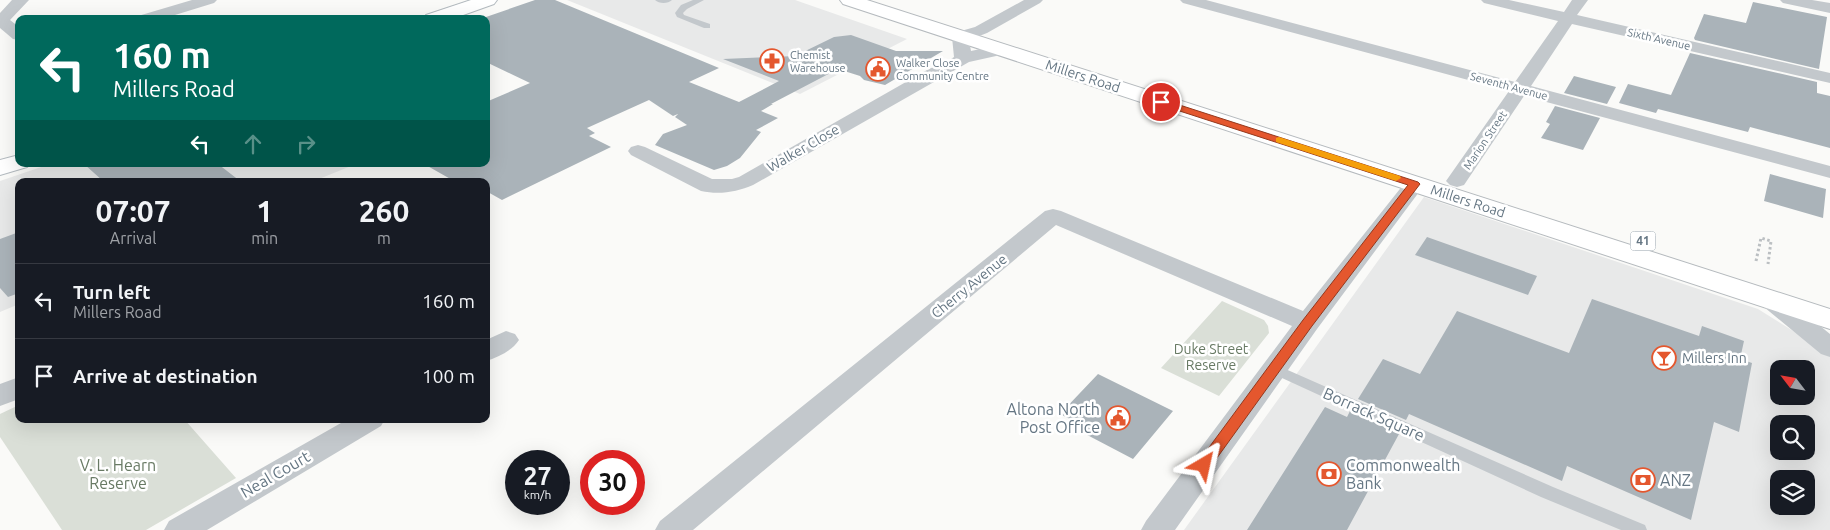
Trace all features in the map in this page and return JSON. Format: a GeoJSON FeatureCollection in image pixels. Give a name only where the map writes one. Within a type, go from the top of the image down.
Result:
{"type":"FeatureCollection","features":[{"type":"Feature","properties":{"kind":"main road"},"geometry":{"type":"LineString","coordinates":[[445,15],[488,0]]}},
{"type":"Feature","properties":{"kind":"main road","name":"Millers Road"},"geometry":{"type":"LineString","coordinates":[[849,0],[969,42],[1457,181],[1830,300]]}},
{"type":"Feature","properties":{"kind":"main road","name":"Millers Road"},"geometry":{"type":"LineString","coordinates":[[887,0],[969,42],[999,50],[1830,319]]}},
{"type":"Feature","properties":{"kind":"main road"},"geometry":{"type":"LineString","coordinates":[[0,168],[15,163]]}},
{"type":"Feature","properties":{"kind":"street"},"geometry":{"type":"LineString","coordinates":[[15,32],[1,20],[21,0]]}},
{"type":"Feature","properties":{"kind":"street"},"geometry":{"type":"LineString","coordinates":[[158,15],[209,0]]}},
{"type":"Feature","properties":{"kind":"street","name":"Walker Close"},"geometry":{"type":"LineString","coordinates":[[638,151],[709,186],[735,185],[746,181],[1036,0]]}},
{"type":"Feature","properties":{"kind":"street","name":"Seventh Avenue"},"geometry":{"type":"LineString","coordinates":[[1188,0],[1830,172]]}},
{"type":"Feature","properties":{"kind":"street","name":"Sixth Avenue"},"geometry":{"type":"LineString","coordinates":[[1489,0],[1830,78]]}},
{"type":"Feature","properties":{"kind":"street","name":"Marion Street"},"geometry":{"type":"LineString","coordinates":[[1457,181],[1580,0]]}},
{"type":"Feature","properties":{"kind":"street"},"geometry":{"type":"LineString","coordinates":[[1788,0],[1830,8]]}},
{"type":"Feature","properties":{"kind":"street"},"geometry":{"type":"LineString","coordinates":[[1157,530],[1308,323],[1414,184]]}},
{"type":"Feature","properties":{"kind":"street","name":"Cherry Avenue"},"geometry":{"type":"LineString","coordinates":[[671,530],[1053,216],[1308,323]]}},
{"type":"Feature","properties":{"kind":"street"},"geometry":{"type":"LineString","coordinates":[[1774,301],[1830,348]]}},
{"type":"Feature","properties":{"kind":"street"},"geometry":{"type":"LineString","coordinates":[[0,396],[15,389]]}},
{"type":"Feature","properties":{"kind":"street","name":"Neal Court"},"geometry":{"type":"LineString","coordinates":[[180,530],[364,423]]}},
{"type":"Feature","properties":{"kind":"lane"},"geometry":{"type":"LineString","coordinates":[[658,0],[668,0]]}},
{"type":"Feature","properties":{"kind":"lane"},"geometry":{"type":"LineString","coordinates":[[688,0],[671,10],[672,14],[707,26]]}},
{"type":"Feature","properties":{"kind":"lane"},"geometry":{"type":"LineString","coordinates":[[681,17],[678,13],[684,7],[700,0]]}},
{"type":"Feature","properties":{"kind":"lane","name":"Borrack Square"},"geometry":{"type":"LineString","coordinates":[[1274,369],[1547,492],[1639,530]]}},
{"type":"Feature","properties":{"kind":"path"},"geometry":{"type":"LineString","coordinates":[[1756,261],[1761,238],[1771,241],[1768,264]]}},
{"type":"Feature","properties":{"kind":"shaded area"},"geometry":{"type":"Polygon","coordinates":[[[567,0],[795,0],[907,39],[800,94],[567,0]]]}},
{"type":"Feature","properties":{"kind":"shaded area"},"geometry":{"type":"Polygon","coordinates":[[[41,167],[349,167],[321,178],[15,178],[15,306],[0,312],[0,181],[41,167]]]}},
{"type":"Feature","properties":{"kind":"shaded area"},"geometry":{"type":"Polygon","coordinates":[[[1424,197],[1758,309],[1830,354],[1830,530],[1184,530],[1424,197]]]}},
{"type":"Feature","properties":{"kind":"green space","name":"Duke Street Reserve"},"geometry":{"type":"Polygon","coordinates":[[[1222,301],[1264,320],[1268,326],[1269,333],[1219,396],[1161,368],[1222,301]]]}},
{"type":"Feature","properties":{"kind":"green space","name":"V. L. Hearn Reserve"},"geometry":{"type":"Polygon","coordinates":[[[15,407],[15,423],[188,423],[236,478],[146,530],[62,530],[0,437],[0,414],[15,407]]]}},
{"type":"Feature","properties":{"kind":"building"},"geometry":{"type":"Polygon","coordinates":[[[535,0],[555,0],[719,68],[689,82],[739,102],[779,81],[723,59],[795,56],[834,37],[851,35],[896,51],[943,51],[885,85],[864,80],[860,76],[838,69],[761,111],[778,118],[756,130],[761,132],[740,158],[727,166],[714,170],[655,145],[663,134],[687,125],[675,117],[678,114],[673,116],[649,100],[587,128],[595,133],[589,136],[611,147],[502,200],[490,193],[490,178],[449,178],[429,167],[490,167],[490,100],[530,83],[490,64],[490,16],[535,0]]]}},
{"type":"Feature","properties":{"kind":"building"},"geometry":{"type":"Polygon","coordinates":[[[1753,2],[1827,17],[1819,69],[1695,40],[1694,38],[1704,14],[1746,23],[1753,2]]]}},
{"type":"Feature","properties":{"kind":"building"},"geometry":{"type":"Polygon","coordinates":[[[1690,53],[1817,82],[1817,93],[1830,96],[1830,148],[1750,127],[1748,132],[1658,109],[1656,113],[1619,103],[1628,84],[1671,95],[1690,53]]]}},
{"type":"Feature","properties":{"kind":"building"},"geometry":{"type":"Polygon","coordinates":[[[1574,76],[1616,87],[1607,104],[1564,93],[1574,76]]]}},
{"type":"Feature","properties":{"kind":"building"},"geometry":{"type":"Polygon","coordinates":[[[1555,106],[1600,118],[1583,150],[1541,138],[1550,124],[1546,122],[1555,106]]]}},
{"type":"Feature","properties":{"kind":"building"},"geometry":{"type":"Polygon","coordinates":[[[87,167],[222,167],[236,178],[100,178],[87,167]]]}},
{"type":"Feature","properties":{"kind":"building"},"geometry":{"type":"Polygon","coordinates":[[[1770,174],[1826,189],[1823,218],[1764,201],[1770,174]]]}},
{"type":"Feature","properties":{"kind":"building"},"geometry":{"type":"Polygon","coordinates":[[[15,233],[15,294],[8,297],[0,288],[0,239],[15,233]]]}},
{"type":"Feature","properties":{"kind":"building"},"geometry":{"type":"Polygon","coordinates":[[[1427,237],[1537,276],[1528,295],[1415,255],[1427,237]]]}},
{"type":"Feature","properties":{"kind":"building"},"geometry":{"type":"Polygon","coordinates":[[[1592,299],[1699,336],[1702,326],[1744,341],[1740,359],[1752,363],[1739,432],[1714,422],[1691,520],[1567,466],[1562,481],[1409,414],[1406,420],[1358,399],[1383,359],[1420,374],[1457,311],[1569,353],[1592,299]]]}},
{"type":"Feature","properties":{"kind":"building","name":"Altona North Post Office"},"geometry":{"type":"Polygon","coordinates":[[[1098,374],[1173,411],[1133,459],[1072,427],[1076,422],[1060,414],[1098,374]]]}},
{"type":"Feature","properties":{"kind":"building"},"geometry":{"type":"Polygon","coordinates":[[[1325,407],[1347,417],[1350,411],[1399,434],[1347,530],[1247,530],[1325,407]]]}},
{"type":"Feature","properties":{"kind":"slow traffic"},"geometry":{"type":"LineString","coordinates":[[1279,140],[1396,178]]}},
{"type":"Feature","properties":{"kind":"place","name":"Chemist Warehouse"},"geometry":{"type":"Point","coordinates":[772,61]}},
{"type":"Feature","properties":{"kind":"place","name":"Walker Close Community Centre"},"geometry":{"type":"Point","coordinates":[878,69]}},
{"type":"Feature","properties":{"kind":"place","name":"Millers Inn"},"geometry":{"type":"Point","coordinates":[1664,358]}},
{"type":"Feature","properties":{"kind":"place","name":"Altona North Post Office"},"geometry":{"type":"Point","coordinates":[1118,418]}},
{"type":"Feature","properties":{"kind":"place","name":"Commonwealth Bank"},"geometry":{"type":"Point","coordinates":[1329,474]}},
{"type":"Feature","properties":{"kind":"place","name":"ANZ"},"geometry":{"type":"Point","coordinates":[1643,480]}},
{"type":"Feature","properties":{"kind":"route"},"geometry":{"type":"LineString","coordinates":[[1161,102],[1414,184],[1308,323],[1204,465]]}}]}
